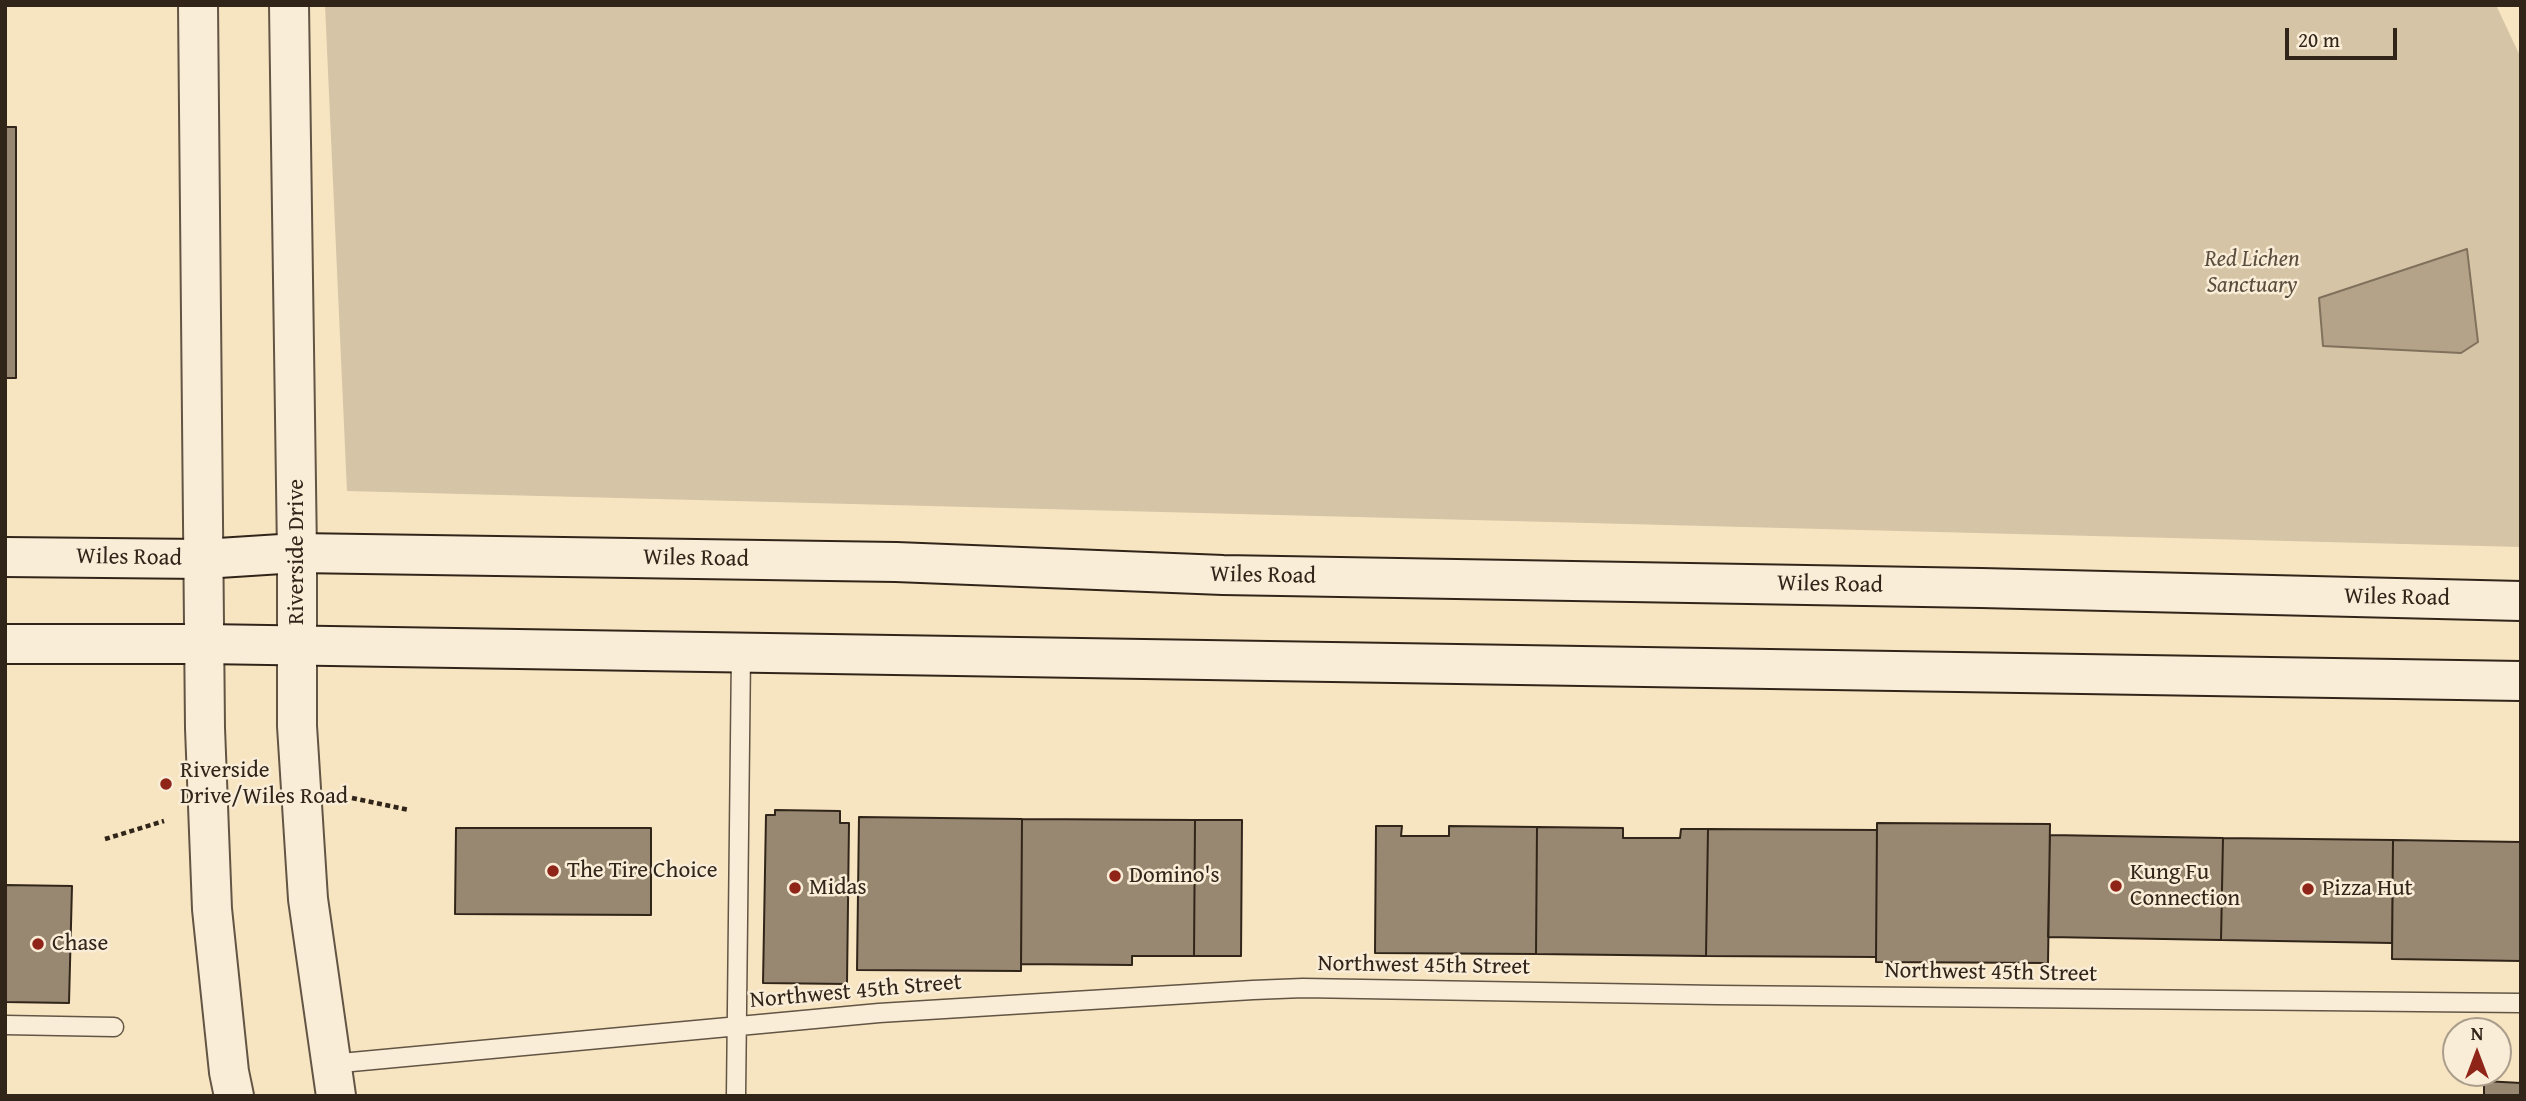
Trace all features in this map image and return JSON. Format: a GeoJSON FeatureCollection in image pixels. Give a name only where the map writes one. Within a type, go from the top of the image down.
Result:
{"type":"FeatureCollection","features":[{"type":"Feature","properties":{"kind":"main road"},"geometry":{"type":"LineString","coordinates":[[198,5],[205,728],[212,909],[229,1072],[234,1096]]}},
{"type":"Feature","properties":{"kind":"main road","name":"Riverside Drive"},"geometry":{"type":"LineString","coordinates":[[289,5],[297,726],[308,899],[333,1080]]}},
{"type":"Feature","properties":{"kind":"main road","name":"Wiles Road"},"geometry":{"type":"LineString","coordinates":[[5,557],[203,559],[297,554],[896,562],[1223,575],[1981,588],[2521,601]]}},
{"type":"Feature","properties":{"kind":"main road"},"geometry":{"type":"LineString","coordinates":[[5,643],[2521,681]]}},
{"type":"Feature","properties":{"kind":"lane"},"geometry":{"type":"LineString","coordinates":[[736,1096],[741,653]]}},
{"type":"Feature","properties":{"kind":"lane","name":"Northwest 45th Street"},"geometry":{"type":"LineString","coordinates":[[333,1080],[737,1026],[879,1013],[1303,988],[2521,1003]]}},
{"type":"Feature","properties":{"kind":"lane"},"geometry":{"type":"LineString","coordinates":[[5,1025],[114,1027]]}},
{"type":"Feature","properties":{"kind":"path"},"geometry":{"type":"LineString","coordinates":[[352,798],[409,810]]}},
{"type":"Feature","properties":{"kind":"path"},"geometry":{"type":"LineString","coordinates":[[105,839],[164,821]]}},
{"type":"Feature","properties":{"kind":"green space","name":"Red Lichen Sanctuary"},"geometry":{"type":"Polygon","coordinates":[[[325,5],[2496,5],[2521,58],[2521,547],[347,491],[325,5]]]}},
{"type":"Feature","properties":{"kind":"shaded area"},"geometry":{"type":"Polygon","coordinates":[[[2467,249],[2478,342],[2461,353],[2323,346],[2319,298],[2467,249]]]}},
{"type":"Feature","properties":{"kind":"building"},"geometry":{"type":"Polygon","coordinates":[[[5,127],[16,127],[16,378],[5,378],[5,127]]]}},
{"type":"Feature","properties":{"kind":"building"},"geometry":{"type":"Polygon","coordinates":[[[775,810],[840,811],[840,823],[849,823],[847,984],[763,983],[766,815],[775,815],[775,810]]]}},
{"type":"Feature","properties":{"kind":"building"},"geometry":{"type":"Polygon","coordinates":[[[859,817],[1022,819],[1021,971],[857,970],[859,817]]]}},
{"type":"Feature","properties":{"kind":"building"},"geometry":{"type":"Polygon","coordinates":[[[1022,819],[1195,820],[1194,956],[1132,956],[1132,965],[1021,964],[1022,819]]]}},
{"type":"Feature","properties":{"kind":"building"},"geometry":{"type":"Polygon","coordinates":[[[1195,820],[1242,820],[1241,956],[1194,956],[1195,820]]]}},
{"type":"Feature","properties":{"kind":"building"},"geometry":{"type":"Polygon","coordinates":[[[1877,823],[2050,824],[2048,963],[1876,962],[1877,823]]]}},
{"type":"Feature","properties":{"kind":"building"},"geometry":{"type":"Polygon","coordinates":[[[1376,826],[1402,826],[1401,836],[1449,836],[1449,826],[1537,827],[1536,954],[1375,953],[1376,826]]]}},
{"type":"Feature","properties":{"kind":"building"},"geometry":{"type":"Polygon","coordinates":[[[1537,827],[1623,828],[1623,838],[1680,838],[1681,829],[1708,829],[1706,956],[1536,954],[1537,827]]]}},
{"type":"Feature","properties":{"kind":"building","name":"The Tire Choice"},"geometry":{"type":"Polygon","coordinates":[[[456,828],[651,828],[651,915],[455,914],[456,828]]]}},
{"type":"Feature","properties":{"kind":"building"},"geometry":{"type":"Polygon","coordinates":[[[1708,829],[1877,830],[1876,957],[1706,956],[1708,829]]]}},
{"type":"Feature","properties":{"kind":"building"},"geometry":{"type":"Polygon","coordinates":[[[2050,835],[2223,838],[2221,940],[2048,937],[2050,835]]]}},
{"type":"Feature","properties":{"kind":"building"},"geometry":{"type":"Polygon","coordinates":[[[2223,838],[2393,840],[2392,943],[2221,940],[2223,838]]]}},
{"type":"Feature","properties":{"kind":"building"},"geometry":{"type":"Polygon","coordinates":[[[2393,840],[2521,842],[2521,961],[2392,959],[2393,840]]]}},
{"type":"Feature","properties":{"kind":"building","name":"Chase"},"geometry":{"type":"Polygon","coordinates":[[[5,885],[72,886],[69,1003],[5,1002],[5,885]]]}},
{"type":"Feature","properties":{"kind":"building"},"geometry":{"type":"Polygon","coordinates":[[[2512,1083],[2521,1083],[2521,1096],[2484,1096],[2484,1087],[2512,1087],[2512,1083]]]}},
{"type":"Feature","properties":{"kind":"place","name":"Riverside Drive/Wiles Road"},"geometry":{"type":"Point","coordinates":[166,784]}},
{"type":"Feature","properties":{"kind":"place","name":"The Tire Choice"},"geometry":{"type":"Point","coordinates":[553,871]}},
{"type":"Feature","properties":{"kind":"place","name":"Domino's"},"geometry":{"type":"Point","coordinates":[1115,876]}},
{"type":"Feature","properties":{"kind":"place","name":"Kung Fu Connection"},"geometry":{"type":"Point","coordinates":[2116,886]}},
{"type":"Feature","properties":{"kind":"place","name":"Midas"},"geometry":{"type":"Point","coordinates":[795,888]}},
{"type":"Feature","properties":{"kind":"place","name":"Pizza Hut"},"geometry":{"type":"Point","coordinates":[2308,889]}},
{"type":"Feature","properties":{"kind":"place","name":"Chase"},"geometry":{"type":"Point","coordinates":[38,944]}}]}
